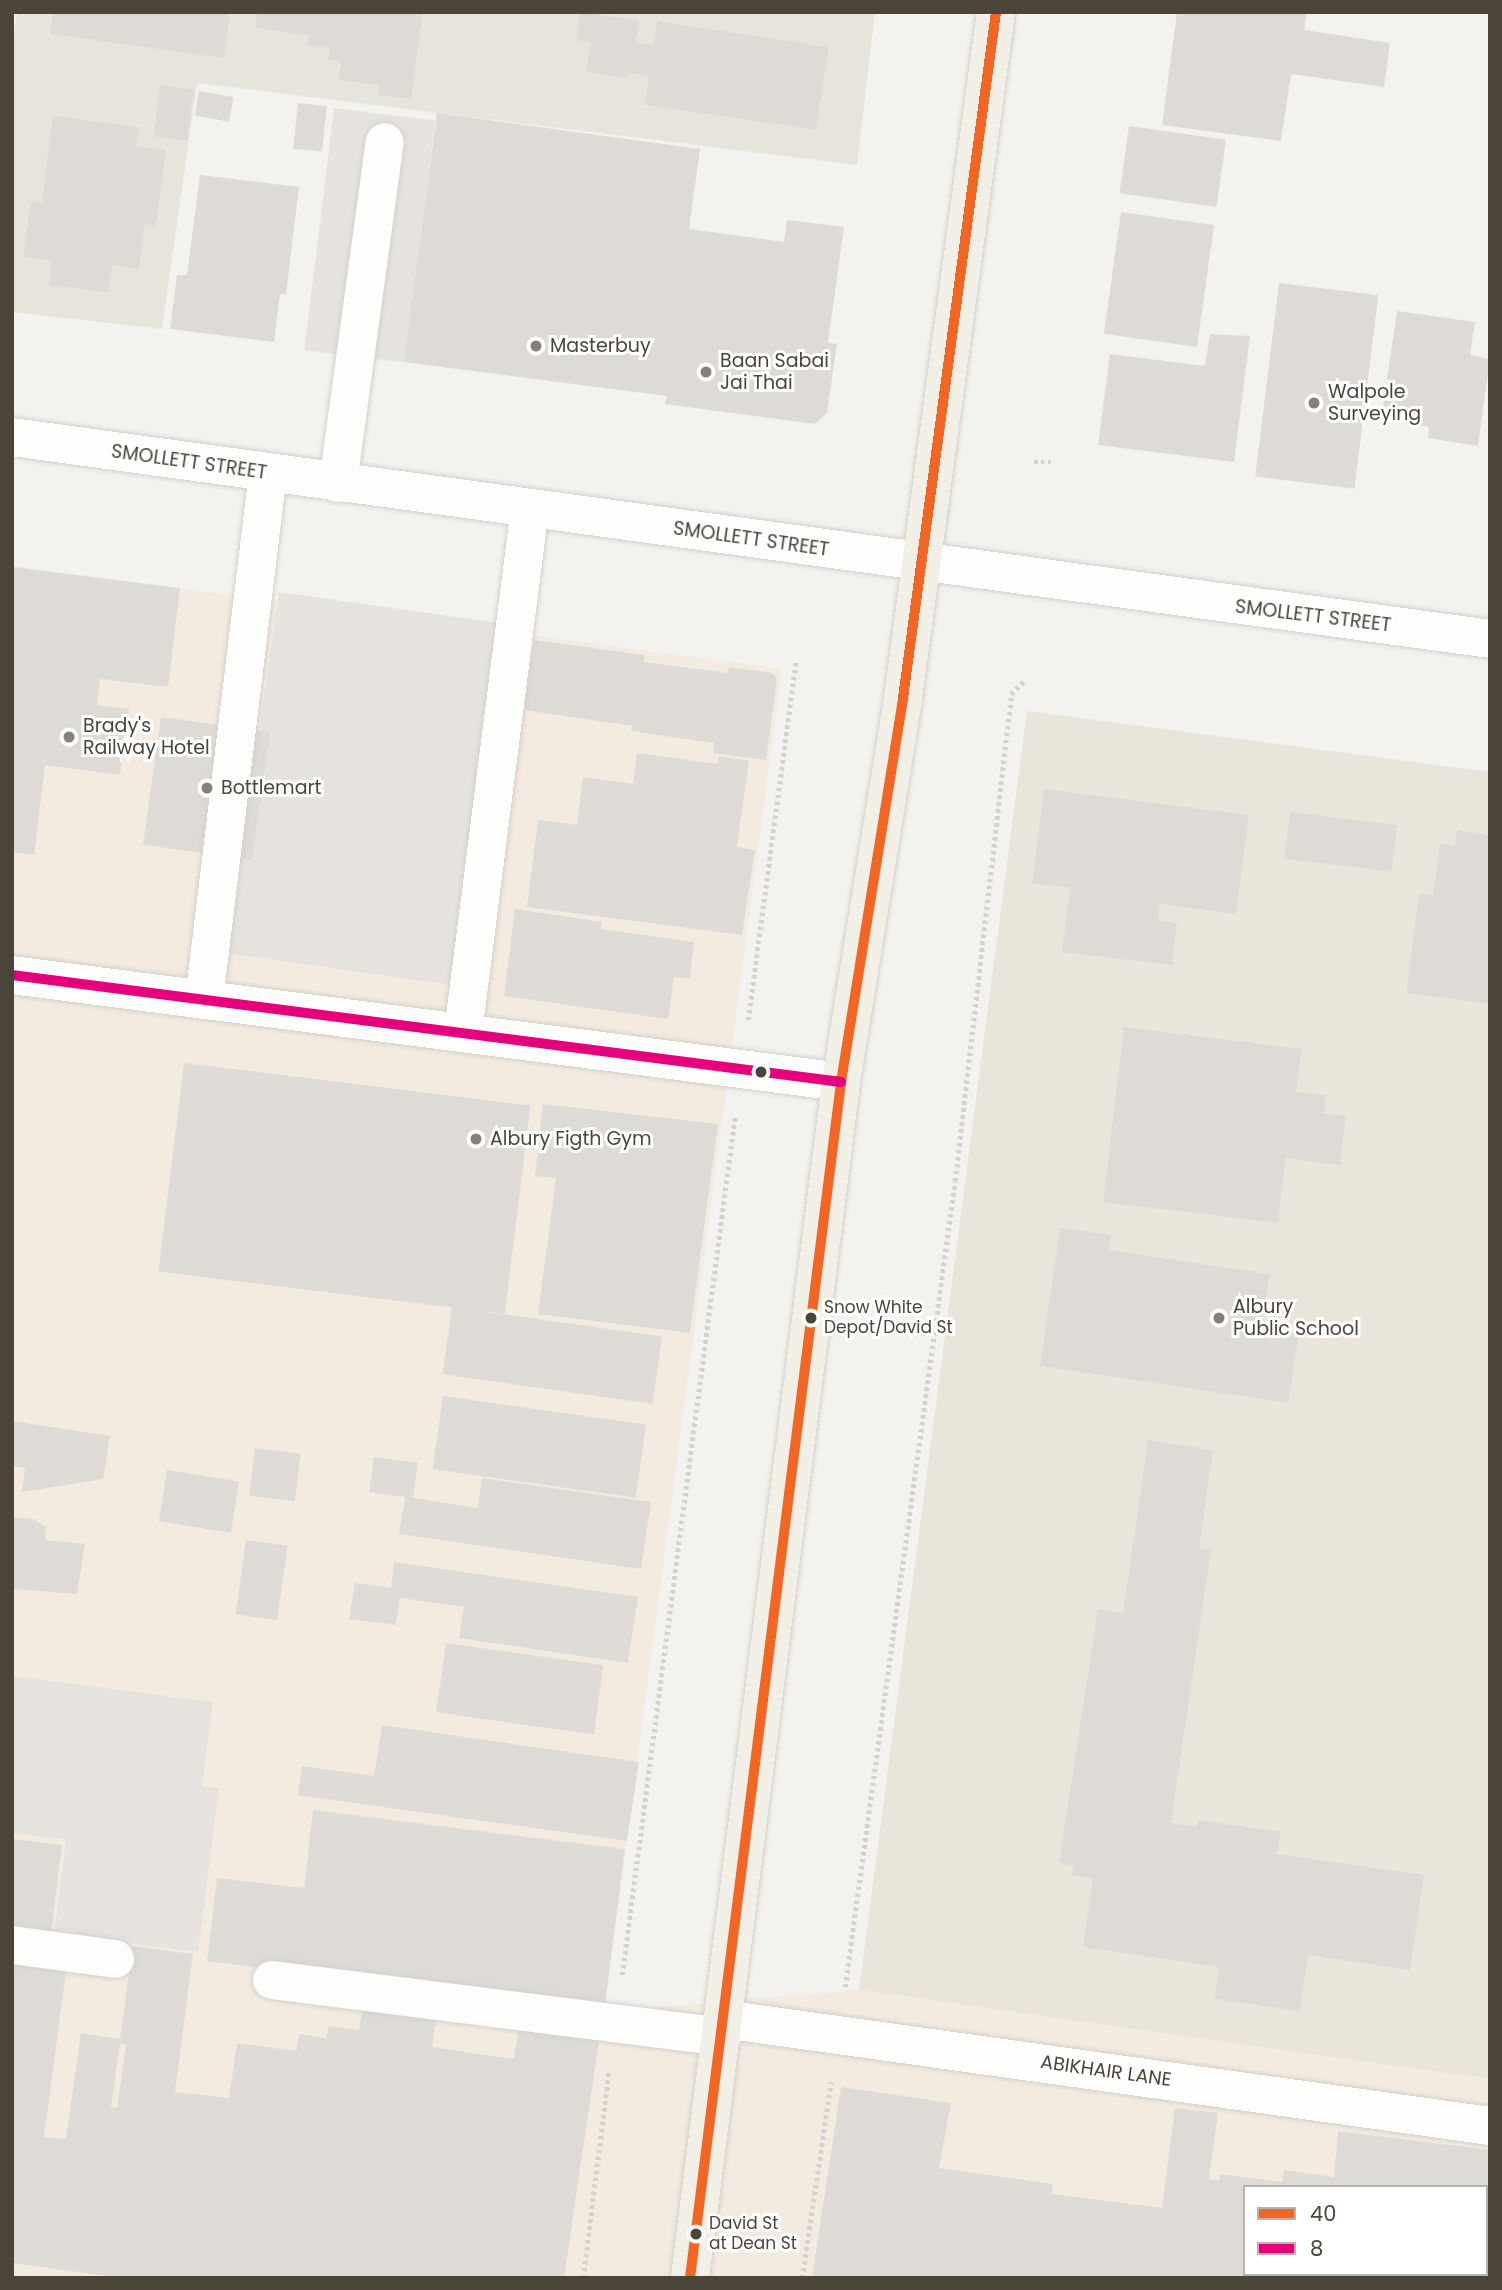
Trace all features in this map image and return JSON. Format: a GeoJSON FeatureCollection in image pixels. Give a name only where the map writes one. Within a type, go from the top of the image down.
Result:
{"type":"FeatureCollection","features":[{"type":"Feature","properties":{"kind":"main road"},"geometry":{"type":"LineString","coordinates":[[690,2278],[841,1082],[921,563],[996,12]]}},
{"type":"Feature","properties":{"kind":"street"},"geometry":{"type":"LineString","coordinates":[[338,483],[385,142]]}},
{"type":"Feature","properties":{"kind":"street","name":"SMOLLETT STREET"},"geometry":{"type":"LineString","coordinates":[[12,437],[1490,639]]}},
{"type":"Feature","properties":{"kind":"street"},"geometry":{"type":"LineString","coordinates":[[204,1000],[268,473]]}},
{"type":"Feature","properties":{"kind":"street"},"geometry":{"type":"LineString","coordinates":[[463,1033],[530,509]]}},
{"type":"Feature","properties":{"kind":"street"},"geometry":{"type":"LineString","coordinates":[[12,975],[841,1082]]}},
{"type":"Feature","properties":{"kind":"street"},"geometry":{"type":"LineString","coordinates":[[12,1945],[115,1959]]}},
{"type":"Feature","properties":{"kind":"street","name":"ABIKHAIR LANE"},"geometry":{"type":"LineString","coordinates":[[271,1980],[615,2022],[838,2033],[1490,2126]]}},
{"type":"Feature","properties":{"kind":"path"},"geometry":{"type":"LineString","coordinates":[[1034,462],[1051,463]]}},
{"type":"Feature","properties":{"kind":"path"},"geometry":{"type":"LineString","coordinates":[[748,1020],[796,662]]}},
{"type":"Feature","properties":{"kind":"path"},"geometry":{"type":"LineString","coordinates":[[803,2278],[953,1194],[1011,694],[1024,681]]}},
{"type":"Feature","properties":{"kind":"path"},"geometry":{"type":"LineString","coordinates":[[583,2278],[735,1108]]}},
{"type":"Feature","properties":{"kind":"shaded area"},"geometry":{"type":"Polygon","coordinates":[[[17,12],[875,12],[857,165],[197,83],[162,329],[12,312],[12,49],[17,12]]]}},
{"type":"Feature","properties":{"kind":"shaded area"},"geometry":{"type":"Polygon","coordinates":[[[334,108],[435,120],[406,363],[304,350],[334,108]]]}},
{"type":"Feature","properties":{"kind":"shaded area"},"geometry":{"type":"Polygon","coordinates":[[[12,566],[782,669],[604,2012],[859,1990],[1490,2079],[1490,2278],[12,2278],[12,566]]]}},
{"type":"Feature","properties":{"kind":"shaded area"},"geometry":{"type":"Polygon","coordinates":[[[279,592],[500,623],[449,984],[228,953],[279,592]]]}},
{"type":"Feature","properties":{"kind":"shaded area","name":"Albury Public School"},"geometry":{"type":"Polygon","coordinates":[[[1027,711],[1490,772],[1490,2079],[859,1990],[1027,711]]]}},
{"type":"Feature","properties":{"kind":"shaded area"},"geometry":{"type":"Polygon","coordinates":[[[12,1676],[213,1702],[202,1786],[219,1788],[198,1952],[54,1934],[66,1840],[12,1833],[12,1676]]]}},
{"type":"Feature","properties":{"kind":"building"},"geometry":{"type":"Polygon","coordinates":[[[53,12],[230,12],[224,58],[50,34],[53,12]]]}},
{"type":"Feature","properties":{"kind":"building"},"geometry":{"type":"Polygon","coordinates":[[[257,12],[423,12],[411,99],[378,95],[379,85],[339,80],[341,61],[328,60],[330,48],[307,45],[308,35],[255,28],[257,12]]]}},
{"type":"Feature","properties":{"kind":"building"},"geometry":{"type":"Polygon","coordinates":[[[580,12],[639,20],[636,42],[654,45],[657,21],[829,47],[816,130],[645,105],[649,76],[629,73],[627,78],[586,72],[591,43],[576,40],[580,12]]]}},
{"type":"Feature","properties":{"kind":"building"},"geometry":{"type":"Polygon","coordinates":[[[1177,12],[1307,12],[1304,30],[1390,43],[1384,87],[1291,74],[1281,141],[1162,125],[1177,12]]]}},
{"type":"Feature","properties":{"kind":"building"},"geometry":{"type":"Polygon","coordinates":[[[160,85],[194,89],[187,141],[154,137],[160,85]]]}},
{"type":"Feature","properties":{"kind":"building"},"geometry":{"type":"Polygon","coordinates":[[[199,91],[233,97],[229,122],[195,116],[199,91]]]}},
{"type":"Feature","properties":{"kind":"building"},"geometry":{"type":"Polygon","coordinates":[[[298,103],[327,106],[322,152],[293,149],[298,103]]]}},
{"type":"Feature","properties":{"kind":"building"},"geometry":{"type":"Polygon","coordinates":[[[437,113],[700,149],[689,229],[784,242],[787,220],[844,227],[828,343],[837,344],[827,413],[815,424],[665,404],[667,396],[404,362],[437,113]]]}},
{"type":"Feature","properties":{"kind":"building"},"geometry":{"type":"Polygon","coordinates":[[[53,116],[139,127],[136,146],[166,150],[156,226],[145,224],[139,269],[112,265],[108,292],[49,285],[52,260],[23,257],[31,201],[42,203],[53,116]]]}},
{"type":"Feature","properties":{"kind":"building"},"geometry":{"type":"Polygon","coordinates":[[[1129,126],[1226,140],[1217,207],[1120,193],[1129,126]]]}},
{"type":"Feature","properties":{"kind":"building"},"geometry":{"type":"Polygon","coordinates":[[[200,175],[299,187],[286,295],[280,294],[274,342],[170,329],[177,275],[187,275],[200,175]]]}},
{"type":"Feature","properties":{"kind":"building"},"geometry":{"type":"Polygon","coordinates":[[[1121,212],[1214,225],[1197,347],[1104,334],[1121,212]]]}},
{"type":"Feature","properties":{"kind":"building","name":"Walpole Surveying"},"geometry":{"type":"Polygon","coordinates":[[[1279,283],[1378,295],[1354,489],[1255,477],[1279,283]]]}},
{"type":"Feature","properties":{"kind":"building"},"geometry":{"type":"Polygon","coordinates":[[[1397,311],[1475,322],[1470,355],[1490,359],[1478,446],[1428,438],[1429,427],[1381,420],[1397,311]]]}},
{"type":"Feature","properties":{"kind":"building"},"geometry":{"type":"Polygon","coordinates":[[[1210,334],[1250,336],[1234,462],[1098,445],[1110,354],[1205,366],[1210,334]]]}},
{"type":"Feature","properties":{"kind":"building","name":"Brady's Railway Hotel"},"geometry":{"type":"Polygon","coordinates":[[[12,567],[180,588],[168,687],[100,679],[97,705],[129,709],[120,775],[45,765],[34,855],[12,852],[12,567]]]}},
{"type":"Feature","properties":{"kind":"building"},"geometry":{"type":"Polygon","coordinates":[[[534,640],[644,655],[644,662],[728,673],[729,667],[772,673],[777,679],[766,760],[713,753],[714,743],[631,731],[633,726],[524,710],[534,640]]]}},
{"type":"Feature","properties":{"kind":"building","name":"Bottlemart"},"geometry":{"type":"Polygon","coordinates":[[[161,717],[270,732],[252,860],[143,845],[161,717]]]}},
{"type":"Feature","properties":{"kind":"building"},"geometry":{"type":"Polygon","coordinates":[[[637,753],[718,764],[719,756],[749,761],[737,847],[755,850],[742,935],[527,907],[538,820],[577,825],[583,777],[633,784],[637,753]]]}},
{"type":"Feature","properties":{"kind":"building"},"geometry":{"type":"Polygon","coordinates":[[[1044,789],[1249,815],[1236,914],[1160,904],[1158,920],[1177,923],[1172,965],[1062,952],[1070,888],[1032,883],[1044,789]]]}},
{"type":"Feature","properties":{"kind":"building"},"geometry":{"type":"Polygon","coordinates":[[[1290,812],[1397,825],[1391,872],[1284,859],[1290,812]]]}},
{"type":"Feature","properties":{"kind":"building"},"geometry":{"type":"Polygon","coordinates":[[[1457,830],[1490,835],[1490,1004],[1406,993],[1419,894],[1433,895],[1440,843],[1455,846],[1457,830]]]}},
{"type":"Feature","properties":{"kind":"building"},"geometry":{"type":"Polygon","coordinates":[[[515,909],[602,922],[601,929],[694,942],[690,979],[674,977],[668,1019],[504,996],[515,909]]]}},
{"type":"Feature","properties":{"kind":"building"},"geometry":{"type":"Polygon","coordinates":[[[1124,1027],[1302,1049],[1296,1092],[1326,1095],[1324,1113],[1346,1116],[1340,1165],[1286,1158],[1278,1223],[1103,1202],[1124,1027]]]}},
{"type":"Feature","properties":{"kind":"building"},"geometry":{"type":"Polygon","coordinates":[[[184,1063],[530,1106],[505,1314],[158,1271],[184,1063]]]}},
{"type":"Feature","properties":{"kind":"building"},"geometry":{"type":"Polygon","coordinates":[[[543,1104],[718,1124],[690,1333],[538,1314],[556,1178],[535,1176],[543,1104]]]}},
{"type":"Feature","properties":{"kind":"building"},"geometry":{"type":"Polygon","coordinates":[[[1060,1228],[1111,1235],[1109,1250],[1270,1274],[1261,1326],[1299,1332],[1288,1403],[1040,1366],[1060,1228]]]}},
{"type":"Feature","properties":{"kind":"building"},"geometry":{"type":"Polygon","coordinates":[[[452,1307],[662,1337],[652,1404],[443,1374],[452,1307]]]}},
{"type":"Feature","properties":{"kind":"building"},"geometry":{"type":"Polygon","coordinates":[[[443,1396],[646,1425],[636,1498],[433,1469],[443,1396]]]}},
{"type":"Feature","properties":{"kind":"building"},"geometry":{"type":"Polygon","coordinates":[[[12,1421],[110,1436],[103,1479],[22,1492],[25,1468],[12,1466],[12,1421]]]}},
{"type":"Feature","properties":{"kind":"building"},"geometry":{"type":"Polygon","coordinates":[[[1148,1440],[1213,1450],[1199,1549],[1211,1550],[1171,1823],[1197,1827],[1198,1820],[1281,1832],[1277,1854],[1424,1875],[1410,1970],[1308,1955],[1300,2011],[1215,1999],[1219,1967],[1083,1947],[1093,1878],[1072,1875],[1073,1866],[1059,1863],[1098,1609],[1123,1613],[1148,1440]]]}},
{"type":"Feature","properties":{"kind":"building"},"geometry":{"type":"Polygon","coordinates":[[[255,1448],[301,1454],[295,1501],[249,1496],[255,1448]]]}},
{"type":"Feature","properties":{"kind":"building"},"geometry":{"type":"Polygon","coordinates":[[[374,1457],[418,1463],[413,1498],[478,1508],[482,1478],[651,1502],[641,1569],[399,1534],[405,1497],[369,1492],[374,1457]]]}},
{"type":"Feature","properties":{"kind":"building"},"geometry":{"type":"Polygon","coordinates":[[[167,1470],[239,1481],[231,1533],[159,1521],[167,1470]]]}},
{"type":"Feature","properties":{"kind":"building"},"geometry":{"type":"Polygon","coordinates":[[[12,1517],[33,1519],[46,1527],[45,1540],[85,1544],[77,1594],[15,1589],[12,1597],[12,1517]]]}},
{"type":"Feature","properties":{"kind":"building"},"geometry":{"type":"Polygon","coordinates":[[[246,1540],[288,1546],[277,1620],[236,1614],[246,1540]]]}},
{"type":"Feature","properties":{"kind":"building"},"geometry":{"type":"Polygon","coordinates":[[[394,1562],[638,1597],[628,1663],[459,1638],[464,1607],[400,1598],[396,1625],[349,1619],[355,1583],[391,1588],[394,1562]]]}},
{"type":"Feature","properties":{"kind":"building"},"geometry":{"type":"Polygon","coordinates":[[[446,1643],[603,1665],[594,1734],[436,1712],[446,1643]]]}},
{"type":"Feature","properties":{"kind":"building"},"geometry":{"type":"Polygon","coordinates":[[[382,1725],[639,1762],[627,1841],[298,1795],[302,1766],[374,1776],[382,1725]]]}},
{"type":"Feature","properties":{"kind":"building"},"geometry":{"type":"Polygon","coordinates":[[[313,1810],[625,1849],[604,2012],[207,1961],[217,1878],[304,1888],[313,1810]]]}},
{"type":"Feature","properties":{"kind":"building"},"geometry":{"type":"Polygon","coordinates":[[[12,1839],[62,1845],[51,1933],[12,1929],[12,1839]]]}},
{"type":"Feature","properties":{"kind":"building"},"geometry":{"type":"Polygon","coordinates":[[[133,1946],[193,1954],[175,2092],[229,2098],[237,2043],[296,2051],[299,2034],[326,2038],[329,2026],[359,2030],[363,2004],[437,2015],[432,2047],[514,2059],[520,2021],[600,2034],[564,2278],[123,2278],[12,2263],[12,1958],[67,1964],[44,2137],[66,2139],[81,2033],[120,2039],[133,1946]],[[120,2044],[111,2107],[117,2108],[126,2045],[120,2044]]]}},
{"type":"Feature","properties":{"kind":"building"},"geometry":{"type":"Polygon","coordinates":[[[841,2087],[951,2103],[939,2168],[1053,2184],[1052,2194],[1162,2208],[1175,2108],[1218,2113],[1209,2179],[1219,2181],[1220,2174],[1282,2182],[1284,2170],[1334,2177],[1338,2131],[1490,2150],[1490,2278],[812,2278],[841,2087]]]}},
{"type":"Feature","properties":{"kind":"transit line","name":"40"},"geometry":{"type":"LineString","coordinates":[[690,2278],[841,1082],[903,698],[996,12]]}},
{"type":"Feature","properties":{"kind":"transit line","name":"8"},"geometry":{"type":"LineString","coordinates":[[12,975],[841,1082]]}},
{"type":"Feature","properties":{"kind":"place","name":"Masterbuy"},"geometry":{"type":"Point","coordinates":[536,346]}},
{"type":"Feature","properties":{"kind":"place","name":"Baan Sabai Jai Thai"},"geometry":{"type":"Point","coordinates":[706,372]}},
{"type":"Feature","properties":{"kind":"place","name":"Walpole Surveying"},"geometry":{"type":"Point","coordinates":[1314,403]}},
{"type":"Feature","properties":{"kind":"place","name":"Brady's Railway Hotel"},"geometry":{"type":"Point","coordinates":[69,737]}},
{"type":"Feature","properties":{"kind":"place","name":"Bottlemart"},"geometry":{"type":"Point","coordinates":[207,788]}},
{"type":"Feature","properties":{"kind":"place","name":"Albury Figth Gym"},"geometry":{"type":"Point","coordinates":[476,1139]}},
{"type":"Feature","properties":{"kind":"place","name":"Snow White Depot/David St"},"geometry":{"type":"Point","coordinates":[811,1318]}},
{"type":"Feature","properties":{"kind":"place","name":"Albury Public School"},"geometry":{"type":"Point","coordinates":[1219,1318]}},
{"type":"Feature","properties":{"kind":"place","name":"David St at Dean St"},"geometry":{"type":"Point","coordinates":[696,2234]}}]}
